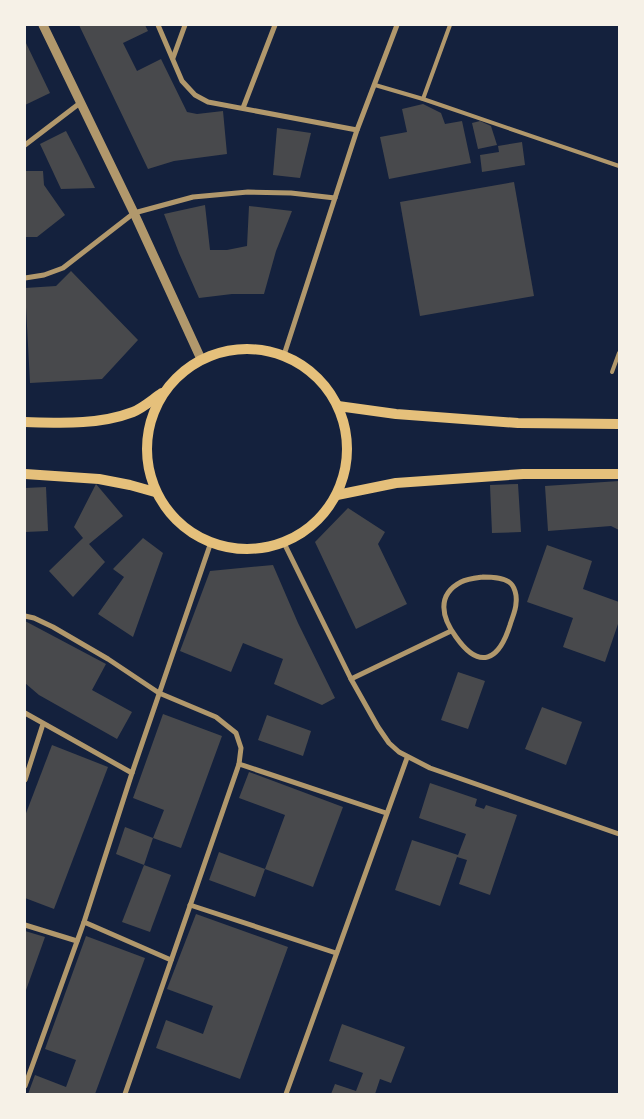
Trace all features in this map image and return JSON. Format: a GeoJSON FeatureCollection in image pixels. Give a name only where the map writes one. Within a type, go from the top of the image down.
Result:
{"type":"FeatureCollection","features":[{"type":"Feature","properties":{"kind":"main road"},"geometry":{"type":"LineString","coordinates":[[256,348],[284,355],[316,375],[338,406],[347,435],[347,466],[337,496],[324,515],[307,531],[284,543],[245,550],[210,545],[184,528],[168,512],[156,492],[147,459],[149,424],[163,393],[180,373],[202,359],[228,349],[256,348]]}},
{"type":"Feature","properties":{"kind":"main road"},"geometry":{"type":"LineString","coordinates":[[25,422],[58,423],[106,420],[134,411],[163,393]]}},
{"type":"Feature","properties":{"kind":"main road"},"geometry":{"type":"LineString","coordinates":[[338,406],[396,414],[518,423],[619,424]]}},
{"type":"Feature","properties":{"kind":"main road"},"geometry":{"type":"LineString","coordinates":[[25,474],[99,479],[156,492]]}},
{"type":"Feature","properties":{"kind":"main road"},"geometry":{"type":"LineString","coordinates":[[337,496],[396,483],[523,474],[619,474]]}},
{"type":"Feature","properties":{"kind":"street"},"geometry":{"type":"LineString","coordinates":[[43,25],[202,359]]}},
{"type":"Feature","properties":{"kind":"street"},"geometry":{"type":"LineString","coordinates":[[158,25],[182,81],[195,95],[208,102],[357,130]]}},
{"type":"Feature","properties":{"kind":"street"},"geometry":{"type":"LineString","coordinates":[[173,58],[185,25]]}},
{"type":"Feature","properties":{"kind":"street"},"geometry":{"type":"LineString","coordinates":[[243,108],[275,25]]}},
{"type":"Feature","properties":{"kind":"street"},"geometry":{"type":"LineString","coordinates":[[284,355],[357,130],[397,25]]}},
{"type":"Feature","properties":{"kind":"street"},"geometry":{"type":"LineString","coordinates":[[25,145],[80,103]]}},
{"type":"Feature","properties":{"kind":"street"},"geometry":{"type":"LineString","coordinates":[[25,278],[44,275],[64,268],[134,213],[193,197],[248,192],[291,193],[336,198]]}},
{"type":"Feature","properties":{"kind":"street"},"geometry":{"type":"LineString","coordinates":[[284,543],[351,679],[378,727],[389,743],[399,752],[407,758],[430,768],[619,834]]}},
{"type":"Feature","properties":{"kind":"street"},"geometry":{"type":"LineString","coordinates":[[25,1086],[84,922],[132,773],[210,545]]}},
{"type":"Feature","properties":{"kind":"street"},"geometry":{"type":"LineString","coordinates":[[483,577],[501,578],[510,582],[516,593],[516,604],[507,636],[498,652],[485,658],[478,657],[466,649],[451,631],[443,608],[448,590],[462,581],[483,577]]}},
{"type":"Feature","properties":{"kind":"street"},"geometry":{"type":"LineString","coordinates":[[25,616],[40,621],[74,639],[159,693],[216,717],[236,733],[240,741],[239,764],[124,1094]]}},
{"type":"Feature","properties":{"kind":"street"},"geometry":{"type":"LineString","coordinates":[[351,679],[451,631]]}},
{"type":"Feature","properties":{"kind":"street"},"geometry":{"type":"LineString","coordinates":[[25,713],[132,773]]}},
{"type":"Feature","properties":{"kind":"street"},"geometry":{"type":"LineString","coordinates":[[25,780],[43,724]]}},
{"type":"Feature","properties":{"kind":"street"},"geometry":{"type":"LineString","coordinates":[[286,1094],[407,758]]}},
{"type":"Feature","properties":{"kind":"street"},"geometry":{"type":"LineString","coordinates":[[239,764],[386,813]]}},
{"type":"Feature","properties":{"kind":"street"},"geometry":{"type":"LineString","coordinates":[[190,905],[336,953]]}},
{"type":"Feature","properties":{"kind":"street"},"geometry":{"type":"LineString","coordinates":[[84,922],[171,960]]}},
{"type":"Feature","properties":{"kind":"street"},"geometry":{"type":"LineString","coordinates":[[25,925],[77,941]]}},
{"type":"Feature","properties":{"kind":"lane"},"geometry":{"type":"LineString","coordinates":[[424,99],[450,25]]}},
{"type":"Feature","properties":{"kind":"lane"},"geometry":{"type":"LineString","coordinates":[[375,85],[424,99],[619,166]]}},
{"type":"Feature","properties":{"kind":"lane"},"geometry":{"type":"LineString","coordinates":[[612,372],[619,353]]}},
{"type":"Feature","properties":{"kind":"building"},"geometry":{"type":"Polygon","coordinates":[[[79,25],[145,25],[148,31],[123,43],[137,71],[161,59],[187,112],[197,114],[223,111],[227,154],[174,161],[148,169],[79,25]]]}},
{"type":"Feature","properties":{"kind":"building"},"geometry":{"type":"Polygon","coordinates":[[[25,41],[50,93],[25,105],[25,41]]]}},
{"type":"Feature","properties":{"kind":"building"},"geometry":{"type":"Polygon","coordinates":[[[423,104],[441,113],[445,124],[462,121],[471,163],[389,179],[380,137],[407,132],[402,109],[423,104]]]}},
{"type":"Feature","properties":{"kind":"building"},"geometry":{"type":"Polygon","coordinates":[[[480,121],[491,126],[497,145],[478,149],[472,123],[480,121]]]}},
{"type":"Feature","properties":{"kind":"building"},"geometry":{"type":"Polygon","coordinates":[[[277,128],[311,133],[300,178],[273,175],[277,128]]]}},
{"type":"Feature","properties":{"kind":"building"},"geometry":{"type":"Polygon","coordinates":[[[66,131],[95,188],[61,189],[40,144],[66,131]]]}},
{"type":"Feature","properties":{"kind":"building"},"geometry":{"type":"Polygon","coordinates":[[[522,142],[525,165],[482,172],[480,155],[499,152],[498,146],[522,142]]]}},
{"type":"Feature","properties":{"kind":"building"},"geometry":{"type":"Polygon","coordinates":[[[25,171],[43,171],[44,185],[65,215],[37,237],[25,237],[25,171]]]}},
{"type":"Feature","properties":{"kind":"building"},"geometry":{"type":"Polygon","coordinates":[[[514,182],[534,296],[420,316],[400,202],[514,182]]]}},
{"type":"Feature","properties":{"kind":"building"},"geometry":{"type":"Polygon","coordinates":[[[205,205],[210,250],[227,250],[247,246],[249,206],[292,211],[276,251],[264,294],[232,294],[199,298],[164,214],[205,205]]]}},
{"type":"Feature","properties":{"kind":"building"},"geometry":{"type":"Polygon","coordinates":[[[71,271],[138,340],[102,379],[30,383],[25,288],[56,286],[71,271]]]}},
{"type":"Feature","properties":{"kind":"building"},"geometry":{"type":"Polygon","coordinates":[[[619,481],[619,530],[611,526],[548,531],[545,486],[619,481]]]}},
{"type":"Feature","properties":{"kind":"building"},"geometry":{"type":"Polygon","coordinates":[[[96,484],[123,516],[89,544],[105,562],[73,597],[49,571],[83,538],[74,527],[96,484]]]}},
{"type":"Feature","properties":{"kind":"building"},"geometry":{"type":"Polygon","coordinates":[[[518,484],[521,532],[492,533],[490,485],[518,484]]]}},
{"type":"Feature","properties":{"kind":"building"},"geometry":{"type":"Polygon","coordinates":[[[46,487],[48,531],[25,532],[25,488],[46,487]]]}},
{"type":"Feature","properties":{"kind":"building"},"geometry":{"type":"Polygon","coordinates":[[[348,508],[385,532],[378,544],[407,604],[356,629],[315,542],[348,508]]]}},
{"type":"Feature","properties":{"kind":"building"},"geometry":{"type":"Polygon","coordinates":[[[143,538],[163,553],[133,637],[98,614],[124,577],[113,569],[143,538]]]}},
{"type":"Feature","properties":{"kind":"building"},"geometry":{"type":"Polygon","coordinates":[[[547,545],[592,561],[583,589],[619,602],[619,621],[605,662],[563,647],[573,618],[527,602],[547,545]]]}},
{"type":"Feature","properties":{"kind":"building"},"geometry":{"type":"Polygon","coordinates":[[[273,565],[298,623],[335,698],[322,705],[274,684],[283,659],[243,643],[231,672],[180,651],[210,571],[273,565]]]}},
{"type":"Feature","properties":{"kind":"building"},"geometry":{"type":"Polygon","coordinates":[[[25,621],[106,664],[92,690],[132,712],[117,739],[39,695],[25,683],[25,621]]]}},
{"type":"Feature","properties":{"kind":"building"},"geometry":{"type":"Polygon","coordinates":[[[458,672],[485,681],[468,729],[441,720],[458,672]]]}},
{"type":"Feature","properties":{"kind":"building"},"geometry":{"type":"Polygon","coordinates":[[[542,707],[582,722],[566,765],[525,749],[542,707]]]}},
{"type":"Feature","properties":{"kind":"building"},"geometry":{"type":"Polygon","coordinates":[[[163,714],[222,736],[181,848],[153,838],[164,810],[133,798],[163,714]]]}},
{"type":"Feature","properties":{"kind":"building"},"geometry":{"type":"Polygon","coordinates":[[[267,715],[311,731],[303,756],[258,740],[267,715]]]}},
{"type":"Feature","properties":{"kind":"building"},"geometry":{"type":"Polygon","coordinates":[[[52,745],[108,767],[54,909],[25,898],[25,816],[52,745]]]}},
{"type":"Feature","properties":{"kind":"building"},"geometry":{"type":"Polygon","coordinates":[[[249,772],[343,807],[313,887],[265,869],[285,815],[239,798],[249,772]]]}},
{"type":"Feature","properties":{"kind":"building"},"geometry":{"type":"Polygon","coordinates":[[[430,783],[477,799],[475,806],[484,809],[486,805],[517,815],[490,895],[459,884],[467,860],[457,857],[440,906],[395,890],[412,840],[458,855],[466,834],[419,818],[430,783]]]}},
{"type":"Feature","properties":{"kind":"building"},"geometry":{"type":"Polygon","coordinates":[[[125,827],[153,838],[144,865],[116,854],[125,827]]]}},
{"type":"Feature","properties":{"kind":"building"},"geometry":{"type":"Polygon","coordinates":[[[219,852],[265,869],[255,897],[209,880],[219,852]]]}},
{"type":"Feature","properties":{"kind":"building"},"geometry":{"type":"Polygon","coordinates":[[[144,865],[171,875],[150,932],[122,922],[144,865]]]}},
{"type":"Feature","properties":{"kind":"building"},"geometry":{"type":"Polygon","coordinates":[[[196,914],[288,947],[240,1079],[156,1048],[166,1020],[203,1034],[213,1006],[167,989],[196,914]]]}},
{"type":"Feature","properties":{"kind":"building"},"geometry":{"type":"Polygon","coordinates":[[[25,931],[45,937],[25,993],[25,931]]]}},
{"type":"Feature","properties":{"kind":"building"},"geometry":{"type":"Polygon","coordinates":[[[86,936],[145,958],[95,1094],[28,1094],[35,1075],[66,1087],[76,1060],[45,1049],[86,936]]]}},
{"type":"Feature","properties":{"kind":"building"},"geometry":{"type":"Polygon","coordinates":[[[342,1024],[405,1047],[391,1083],[380,1079],[375,1094],[331,1094],[335,1084],[356,1091],[363,1073],[329,1061],[342,1024]]]}}]}
